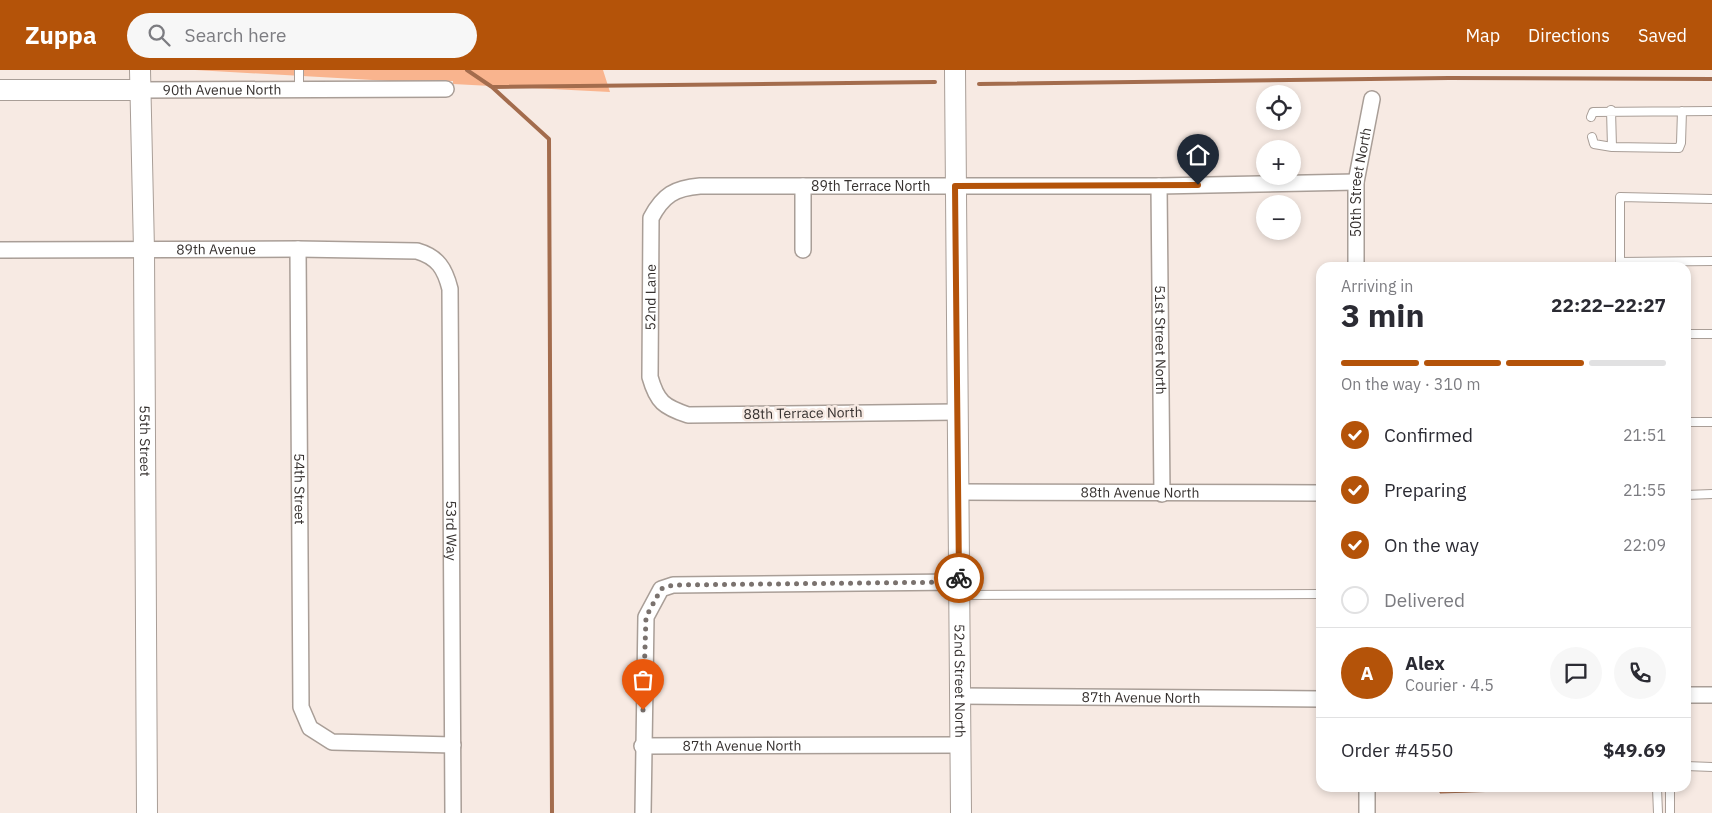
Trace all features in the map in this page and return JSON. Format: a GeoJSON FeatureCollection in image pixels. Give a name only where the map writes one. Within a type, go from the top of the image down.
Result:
{"type":"FeatureCollection","features":[{"type":"Feature","properties":{"kind":"street","name":"52nd Street North"},"geometry":{"type":"LineString","coordinates":[[955,70],[961,813]]}},
{"type":"Feature","properties":{"kind":"street","name":"90th Avenue North"},"geometry":{"type":"LineString","coordinates":[[0,90],[140,80],[299,90],[446,89]]}},
{"type":"Feature","properties":{"kind":"street","name":"55th Street"},"geometry":{"type":"LineString","coordinates":[[140,80],[144,250],[148,813]]}},
{"type":"Feature","properties":{"kind":"street","name":"50th Street North"},"geometry":{"type":"LineString","coordinates":[[1356,262],[1356,182],[1372,99]]}},
{"type":"Feature","properties":{"kind":"street","name":"89th Terrace North"},"geometry":{"type":"LineString","coordinates":[[659,201],[682,188],[1158,186],[1356,182]]}},
{"type":"Feature","properties":{"kind":"street"},"geometry":{"type":"LineString","coordinates":[[803,186],[803,250]]}},
{"type":"Feature","properties":{"kind":"street","name":"51st Street North"},"geometry":{"type":"LineString","coordinates":[[1158,186],[1162,494]]}},
{"type":"Feature","properties":{"kind":"street","name":"52nd Lane"},"geometry":{"type":"LineString","coordinates":[[655,396],[650,377],[651,218],[659,201]]}},
{"type":"Feature","properties":{"kind":"street","name":"89th Avenue"},"geometry":{"type":"LineString","coordinates":[[0,250],[298,249],[418,251],[431,255]]}},
{"type":"Feature","properties":{"kind":"street","name":"54th Street"},"geometry":{"type":"LineString","coordinates":[[298,249],[301,707],[310,728],[332,742],[453,745]]}},
{"type":"Feature","properties":{"kind":"street","name":"53rd Way"},"geometry":{"type":"LineString","coordinates":[[431,255],[446,270],[450,289],[453,813]]}},
{"type":"Feature","properties":{"kind":"street","name":"88th Terrace North"},"geometry":{"type":"LineString","coordinates":[[655,396],[669,409],[688,415],[958,412]]}},
{"type":"Feature","properties":{"kind":"street","name":"88th Avenue North"},"geometry":{"type":"LineString","coordinates":[[959,492],[1316,494]]}},
{"type":"Feature","properties":{"kind":"street"},"geometry":{"type":"LineString","coordinates":[[643,813],[642,746],[646,617],[661,589],[673,585],[959,589]]}},
{"type":"Feature","properties":{"kind":"street"},"geometry":{"type":"LineString","coordinates":[[1691,695],[1712,695]]}},
{"type":"Feature","properties":{"kind":"street","name":"87th Avenue North"},"geometry":{"type":"LineString","coordinates":[[960,696],[1316,699]]}},
{"type":"Feature","properties":{"kind":"street","name":"87th Avenue North"},"geometry":{"type":"LineString","coordinates":[[642,746],[961,745]]}},
{"type":"Feature","properties":{"kind":"street"},"geometry":{"type":"LineString","coordinates":[[1366,792],[1367,813]]}},
{"type":"Feature","properties":{"kind":"lane"},"geometry":{"type":"LineString","coordinates":[[299,70],[299,90]]}},
{"type":"Feature","properties":{"kind":"lane"},"geometry":{"type":"LineString","coordinates":[[1611,110],[1612,147]]}},
{"type":"Feature","properties":{"kind":"lane"},"geometry":{"type":"LineString","coordinates":[[1591,117],[1593,112],[1611,110],[1712,111]]}},
{"type":"Feature","properties":{"kind":"lane"},"geometry":{"type":"LineString","coordinates":[[1592,137],[1594,144],[1612,147],[1679,148],[1681,143],[1682,111]]}},
{"type":"Feature","properties":{"kind":"lane"},"geometry":{"type":"LineString","coordinates":[[1712,199],[1620,197],[1620,262],[1712,261]]}},
{"type":"Feature","properties":{"kind":"lane"},"geometry":{"type":"LineString","coordinates":[[1691,334],[1712,334]]}},
{"type":"Feature","properties":{"kind":"lane"},"geometry":{"type":"LineString","coordinates":[[1691,422],[1712,422]]}},
{"type":"Feature","properties":{"kind":"lane"},"geometry":{"type":"LineString","coordinates":[[1691,495],[1712,494]]}},
{"type":"Feature","properties":{"kind":"lane"},"geometry":{"type":"LineString","coordinates":[[959,589],[1316,594]]}},
{"type":"Feature","properties":{"kind":"lane"},"geometry":{"type":"LineString","coordinates":[[1691,766],[1712,767]]}},
{"type":"Feature","properties":{"kind":"lane"},"geometry":{"type":"LineString","coordinates":[[1657,792],[1658,813]]}},
{"type":"Feature","properties":{"kind":"lane"},"geometry":{"type":"LineString","coordinates":[[1670,792],[1670,813]]}},
{"type":"Feature","properties":{"kind":"shaded area"},"geometry":{"type":"Polygon","coordinates":[[[195,70],[603,70],[610,92],[453,84],[453,81],[408,82],[195,70]]]}},
{"type":"Feature","properties":{"kind":"waterway"},"geometry":{"type":"LineString","coordinates":[[467,70],[492,87],[549,139],[552,813]]}},
{"type":"Feature","properties":{"kind":"waterway"},"geometry":{"type":"LineString","coordinates":[[979,84],[1449,78],[1712,79]]}},
{"type":"Feature","properties":{"kind":"waterway"},"geometry":{"type":"LineString","coordinates":[[492,87],[935,82]]}},
{"type":"Feature","properties":{"kind":"way so far"},"geometry":{"type":"LineString","coordinates":[[643,710],[646,617],[661,589],[673,585],[959,582],[959,578]]}},
{"type":"Feature","properties":{"kind":"route"},"geometry":{"type":"LineString","coordinates":[[959,578],[955,186],[1198,185]]}}]}
